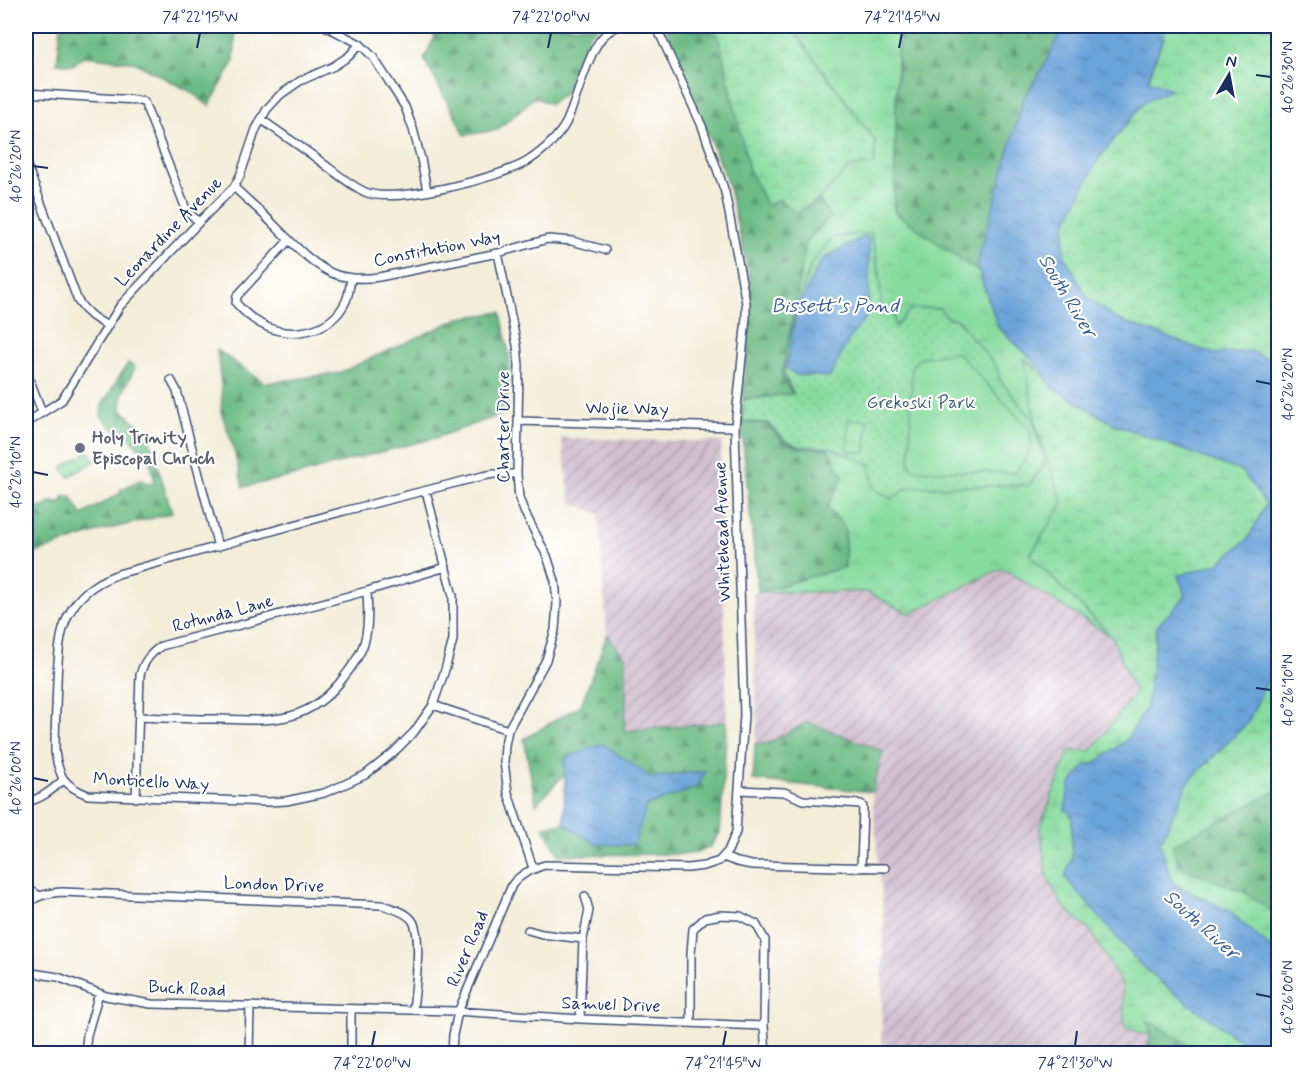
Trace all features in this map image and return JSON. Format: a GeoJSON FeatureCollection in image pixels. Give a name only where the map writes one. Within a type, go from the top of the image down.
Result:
{"type":"FeatureCollection","features":[{"type":"Feature","properties":{"kind":"street"},"geometry":{"type":"LineString","coordinates":[[326,26],[360,44],[373,57],[405,107],[421,159],[427,191]]}},
{"type":"Feature","properties":{"kind":"street"},"geometry":{"type":"LineString","coordinates":[[261,118],[346,182],[366,193],[380,196],[397,195],[427,191],[488,177],[526,162],[550,145],[564,125],[578,96],[599,41],[611,29],[619,26]]}},
{"type":"Feature","properties":{"kind":"street","name":"Whitehead Avenue"},"geometry":{"type":"LineString","coordinates":[[656,26],[702,126],[725,192],[746,303],[735,427],[744,715],[736,832],[723,857]]}},
{"type":"Feature","properties":{"kind":"street","name":"Leonardine Avenue"},"geometry":{"type":"LineString","coordinates":[[26,423],[62,400],[131,292],[234,187],[261,118],[280,94],[300,81],[334,66],[349,56],[360,44]]}},
{"type":"Feature","properties":{"kind":"street"},"geometry":{"type":"LineString","coordinates":[[26,93],[144,102],[186,209],[198,222]]}},
{"type":"Feature","properties":{"kind":"street"},"geometry":{"type":"LineString","coordinates":[[26,163],[78,302],[84,311],[108,326]]}},
{"type":"Feature","properties":{"kind":"street","name":"Constitution Way"},"geometry":{"type":"LineString","coordinates":[[234,187],[289,240],[323,268],[336,275],[351,278],[379,277],[498,253],[548,239],[572,241],[605,250]]}},
{"type":"Feature","properties":{"kind":"street"},"geometry":{"type":"LineString","coordinates":[[289,240],[237,296],[236,303],[260,324],[292,333],[323,326],[339,314],[347,299],[351,278]]}},
{"type":"Feature","properties":{"kind":"street","name":"Charter Drive"},"geometry":{"type":"LineString","coordinates":[[498,253],[517,345],[519,366],[517,474],[519,498],[547,556],[555,581],[557,603],[555,630],[546,660],[508,730],[505,745],[504,762],[508,793],[533,868]]}},
{"type":"Feature","properties":{"kind":"street"},"geometry":{"type":"LineString","coordinates":[[26,370],[42,412]]}},
{"type":"Feature","properties":{"kind":"street"},"geometry":{"type":"LineString","coordinates":[[171,380],[177,391],[218,547]]}},
{"type":"Feature","properties":{"kind":"street","name":"Wojie Way"},"geometry":{"type":"LineString","coordinates":[[519,421],[735,427]]}},
{"type":"Feature","properties":{"kind":"street"},"geometry":{"type":"LineString","coordinates":[[26,802],[43,796],[63,780],[57,768],[55,752],[58,648],[66,619],[75,605],[96,584],[118,574],[344,511],[483,476],[517,474]]}},
{"type":"Feature","properties":{"kind":"street","name":"Monticello Way"},"geometry":{"type":"LineString","coordinates":[[63,780],[74,790],[88,795],[269,802],[324,793],[365,775],[393,753],[414,732],[433,705],[453,640],[453,596],[426,491]]}},
{"type":"Feature","properties":{"kind":"street","name":"Rotunda Lane"},"geometry":{"type":"LineString","coordinates":[[136,798],[140,675],[150,654],[160,646],[368,591],[446,567]]}},
{"type":"Feature","properties":{"kind":"street"},"geometry":{"type":"LineString","coordinates":[[139,717],[266,721],[289,717],[312,708],[334,691],[363,646],[368,591]]}},
{"type":"Feature","properties":{"kind":"street"},"geometry":{"type":"LineString","coordinates":[[433,705],[508,730]]}},
{"type":"Feature","properties":{"kind":"street"},"geometry":{"type":"LineString","coordinates":[[739,790],[784,792],[803,800],[861,804],[863,807],[861,868]]}},
{"type":"Feature","properties":{"kind":"street"},"geometry":{"type":"LineString","coordinates":[[533,868],[545,865],[688,868],[704,866],[719,861],[723,857],[752,865],[885,868]]}},
{"type":"Feature","properties":{"kind":"street","name":"River Road"},"geometry":{"type":"LineString","coordinates":[[452,1053],[458,1012],[512,885],[533,868]]}},
{"type":"Feature","properties":{"kind":"street"},"geometry":{"type":"LineString","coordinates":[[26,888],[40,896]]}},
{"type":"Feature","properties":{"kind":"street","name":"London Drive"},"geometry":{"type":"LineString","coordinates":[[26,905],[46,893],[62,891],[382,905],[399,911],[412,920],[417,934],[418,950],[413,1010]]}},
{"type":"Feature","properties":{"kind":"street"},"geometry":{"type":"LineString","coordinates":[[580,1019],[583,939],[589,910],[585,896]]}},
{"type":"Feature","properties":{"kind":"street"},"geometry":{"type":"LineString","coordinates":[[691,1023],[693,929],[705,918],[721,915],[740,916],[756,924],[765,940],[766,1053]]}},
{"type":"Feature","properties":{"kind":"street"},"geometry":{"type":"LineString","coordinates":[[528,930],[583,939]]}},
{"type":"Feature","properties":{"kind":"street","name":"Buck Road"},"geometry":{"type":"LineString","coordinates":[[26,972],[58,977],[106,996],[151,1004],[413,1010]]}},
{"type":"Feature","properties":{"kind":"street"},"geometry":{"type":"LineString","coordinates":[[85,1053],[87,1035],[99,993]]}},
{"type":"Feature","properties":{"kind":"street"},"geometry":{"type":"LineString","coordinates":[[249,1053],[250,1006]]}},
{"type":"Feature","properties":{"kind":"street"},"geometry":{"type":"LineString","coordinates":[[351,1009],[351,1053]]}},
{"type":"Feature","properties":{"kind":"street"},"geometry":{"type":"LineString","coordinates":[[413,1010],[458,1012]]}},
{"type":"Feature","properties":{"kind":"street","name":"Samuel Drive"},"geometry":{"type":"LineString","coordinates":[[458,1012],[764,1026]]}},
{"type":"Feature","properties":{"kind":"shaded area"},"geometry":{"type":"Polygon","coordinates":[[[561,438],[722,442],[720,466],[727,722],[624,732],[626,658],[607,635],[599,514],[571,502],[561,438]]]}},
{"type":"Feature","properties":{"kind":"shaded area"},"geometry":{"type":"Polygon","coordinates":[[[1001,568],[1112,637],[1135,693],[1091,751],[1062,905],[1092,933],[1122,985],[1125,1028],[1151,1036],[1146,1053],[881,1053],[884,920],[872,792],[883,751],[807,722],[767,744],[755,744],[757,724],[753,593],[867,592],[909,614],[1001,568]]]}},
{"type":"Feature","properties":{"kind":"green space"},"geometry":{"type":"Polygon","coordinates":[[[61,26],[234,26],[234,62],[209,106],[191,92],[134,62],[84,56],[73,65],[57,63],[61,26]]]}},
{"type":"Feature","properties":{"kind":"green space"},"geometry":{"type":"Polygon","coordinates":[[[425,26],[599,26],[590,33],[563,95],[550,104],[535,97],[497,130],[465,135],[424,59],[435,36],[425,26]]]}},
{"type":"Feature","properties":{"kind":"green space"},"geometry":{"type":"Polygon","coordinates":[[[665,26],[718,34],[749,169],[767,206],[779,198],[798,213],[819,199],[830,217],[806,242],[782,375],[792,394],[743,399],[750,278],[728,184],[665,26]]]}},
{"type":"Feature","properties":{"kind":"green space"},"geometry":{"type":"Polygon","coordinates":[[[665,26],[790,26],[875,141],[874,165],[850,167],[819,199],[797,213],[779,199],[767,206],[749,169],[718,34],[665,26]]]}},
{"type":"Feature","properties":{"kind":"green space"},"geometry":{"type":"Polygon","coordinates":[[[790,26],[898,26],[894,211],[979,272],[998,327],[1036,363],[1035,371],[1032,364],[1024,360],[1037,430],[1063,503],[1030,555],[1112,637],[1002,568],[909,614],[867,592],[758,592],[845,567],[845,528],[827,507],[843,476],[828,449],[800,448],[783,441],[767,424],[741,422],[743,399],[792,394],[782,375],[789,326],[806,242],[830,217],[819,199],[850,167],[874,165],[875,141],[790,26]],[[871,233],[833,237],[813,261],[799,299],[787,347],[784,374],[794,395],[743,401],[743,421],[768,423],[785,440],[799,446],[829,447],[870,464],[874,488],[891,499],[909,487],[1029,485],[1045,464],[1033,420],[999,379],[997,367],[958,320],[948,318],[939,308],[912,309],[895,327],[893,312],[881,306],[880,273],[871,233]]]}},
{"type":"Feature","properties":{"kind":"green space"},"geometry":{"type":"Polygon","coordinates":[[[898,26],[1064,26],[1023,100],[979,261],[979,272],[894,212],[898,26]]]}},
{"type":"Feature","properties":{"kind":"green space"},"geometry":{"type":"Polygon","coordinates":[[[1167,26],[1278,26],[1278,364],[1250,351],[1214,354],[1116,319],[1087,297],[1064,255],[1065,225],[1097,161],[1143,103],[1170,89],[1148,81],[1167,26]]]}},
{"type":"Feature","properties":{"kind":"green space","name":"Grekoski Park"},"geometry":{"type":"Polygon","coordinates":[[[871,233],[880,280],[881,305],[893,312],[895,327],[911,309],[939,308],[948,318],[958,320],[997,367],[999,379],[1033,420],[1045,464],[1029,485],[909,487],[891,499],[874,488],[870,464],[829,447],[799,446],[785,440],[768,423],[743,421],[743,400],[794,394],[784,374],[787,347],[799,299],[813,261],[833,237],[871,233]]]}},
{"type":"Feature","properties":{"kind":"green space"},"geometry":{"type":"Polygon","coordinates":[[[501,312],[510,361],[506,413],[435,438],[303,474],[243,487],[233,446],[221,412],[222,394],[217,350],[265,383],[339,373],[460,318],[501,312]]]}},
{"type":"Feature","properties":{"kind":"green space"},"geometry":{"type":"Polygon","coordinates":[[[953,352],[959,354],[1030,430],[1030,449],[1023,463],[1014,473],[914,470],[910,465],[912,365],[923,357],[953,352]]]}},
{"type":"Feature","properties":{"kind":"green space"},"geometry":{"type":"Polygon","coordinates":[[[1024,359],[1032,364],[1035,370],[1036,363],[1052,387],[1112,423],[1243,472],[1266,504],[1248,539],[1217,564],[1178,576],[1186,596],[1157,626],[1147,706],[1127,740],[1093,764],[1065,810],[1072,815],[1072,858],[1138,962],[1174,993],[1258,1053],[1203,1053],[1147,1020],[1151,1036],[1125,1028],[1122,985],[1092,933],[1062,905],[1047,876],[1040,828],[1069,751],[1091,751],[1135,693],[1112,637],[1030,555],[1063,503],[1037,430],[1024,359]]]}},
{"type":"Feature","properties":{"kind":"green space"},"geometry":{"type":"Polygon","coordinates":[[[128,363],[135,367],[122,395],[121,409],[148,434],[172,513],[98,532],[26,556],[27,494],[33,498],[36,508],[45,507],[51,502],[62,503],[63,497],[71,496],[82,515],[141,479],[155,484],[150,460],[123,432],[119,435],[101,416],[102,405],[128,363]]]}},
{"type":"Feature","properties":{"kind":"green space"},"geometry":{"type":"Polygon","coordinates":[[[848,420],[868,420],[866,453],[848,451],[848,420]]]}},
{"type":"Feature","properties":{"kind":"green space"},"geometry":{"type":"Polygon","coordinates":[[[741,422],[767,424],[783,441],[800,448],[828,449],[843,476],[827,507],[845,528],[845,567],[758,592],[741,422]]]}},
{"type":"Feature","properties":{"kind":"green space"},"geometry":{"type":"Polygon","coordinates":[[[88,451],[95,461],[69,477],[62,467],[85,455],[84,453],[88,451]]]}},
{"type":"Feature","properties":{"kind":"green space"},"geometry":{"type":"Polygon","coordinates":[[[607,635],[626,658],[624,731],[727,722],[720,833],[710,847],[691,854],[559,855],[544,827],[564,823],[596,844],[646,806],[697,787],[705,772],[651,778],[603,744],[565,774],[536,804],[524,739],[581,705],[607,635]]]}},
{"type":"Feature","properties":{"kind":"green space"},"geometry":{"type":"Polygon","coordinates":[[[1278,658],[1278,790],[1172,845],[1179,867],[1242,891],[1278,915],[1278,955],[1229,911],[1172,883],[1160,843],[1189,781],[1248,722],[1278,658]]]}},
{"type":"Feature","properties":{"kind":"green space"},"geometry":{"type":"Polygon","coordinates":[[[807,722],[883,751],[872,792],[753,780],[755,744],[767,744],[807,722]]]}},
{"type":"Feature","properties":{"kind":"green space"},"geometry":{"type":"Polygon","coordinates":[[[1278,790],[1278,915],[1242,891],[1179,867],[1172,845],[1278,790]]]}},
{"type":"Feature","properties":{"kind":"green space"},"geometry":{"type":"Polygon","coordinates":[[[1147,1020],[1203,1053],[1146,1054],[1151,1036],[1147,1020]]]}},
{"type":"Feature","properties":{"kind":"water","name":"South River"},"geometry":{"type":"Polygon","coordinates":[[[1064,26],[1167,26],[1148,80],[1171,89],[1143,103],[1097,161],[1065,225],[1064,255],[1087,297],[1116,319],[1214,354],[1250,351],[1278,364],[1278,658],[1248,722],[1189,781],[1160,843],[1172,883],[1229,911],[1278,955],[1278,1053],[1258,1053],[1174,993],[1138,962],[1065,877],[1072,858],[1072,815],[1065,810],[1070,784],[1086,765],[1093,764],[1127,740],[1147,706],[1157,626],[1186,596],[1178,576],[1217,564],[1248,539],[1266,504],[1243,472],[1112,423],[1052,387],[1036,363],[998,327],[979,272],[978,261],[1023,100],[1064,26]]]}},
{"type":"Feature","properties":{"kind":"water","name":"Bissett's Pond"},"geometry":{"type":"Polygon","coordinates":[[[864,236],[869,239],[869,313],[848,341],[830,377],[796,375],[786,368],[797,309],[821,260],[864,236]]]}},
{"type":"Feature","properties":{"kind":"water"},"geometry":{"type":"Polygon","coordinates":[[[603,744],[651,778],[705,771],[697,787],[646,806],[634,845],[596,844],[564,823],[565,758],[603,744]]]}},
{"type":"Feature","properties":{"kind":"place","name":"Holy Trinity Episcopal Chruch"},"geometry":{"type":"Point","coordinates":[80,448]}}]}
